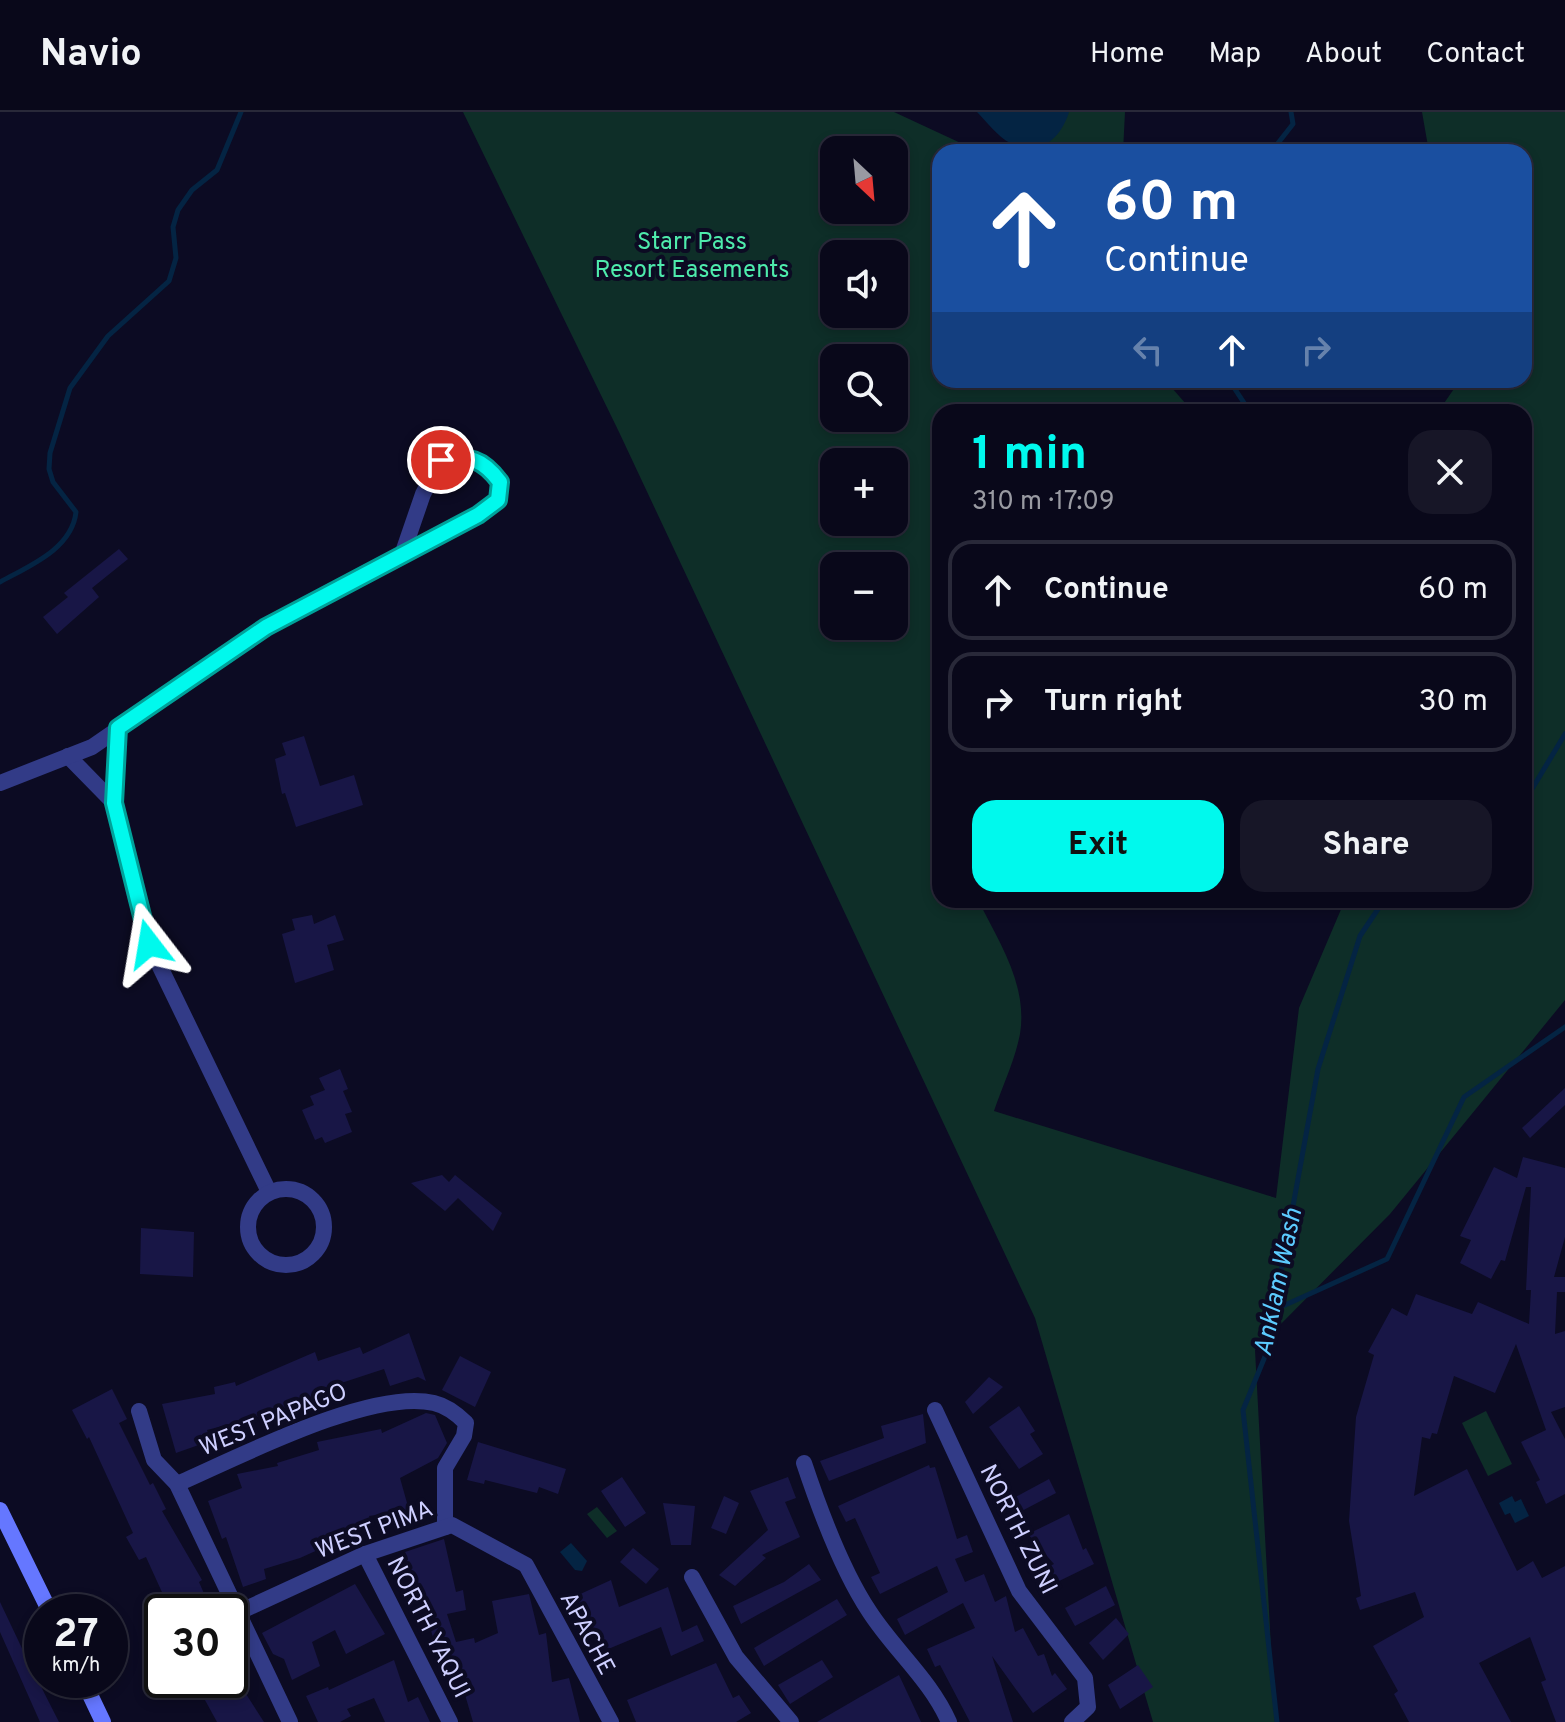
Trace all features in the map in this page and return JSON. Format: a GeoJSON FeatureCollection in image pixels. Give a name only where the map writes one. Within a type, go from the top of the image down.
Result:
{"type":"FeatureCollection","features":[{"type":"Feature","properties":{"kind":"street"},"geometry":{"type":"LineString","coordinates":[[0,783],[92,747],[266,627],[478,515],[498,500],[500,482],[487,464],[468,456],[441,460],[423,494],[402,555]]}},
{"type":"Feature","properties":{"kind":"street"},"geometry":{"type":"LineString","coordinates":[[118,728],[114,803],[149,944],[269,1192]]}},
{"type":"Feature","properties":{"kind":"street"},"geometry":{"type":"LineString","coordinates":[[68,756],[114,803]]}},
{"type":"Feature","properties":{"kind":"street"},"geometry":{"type":"LineString","coordinates":[[295,1189],[317,1203],[325,1228],[323,1241],[306,1260],[282,1265],[260,1255],[252,1245],[248,1221],[252,1210],[269,1192],[295,1189]]}},
{"type":"Feature","properties":{"kind":"street","name":"WEST PAPAGO"},"geometry":{"type":"LineString","coordinates":[[177,1484],[321,1421],[378,1405],[433,1403],[456,1413],[466,1423],[464,1436],[445,1468],[445,1527]]}},
{"type":"Feature","properties":{"kind":"street","name":"NORTH ZUNI"},"geometry":{"type":"LineString","coordinates":[[935,1410],[1019,1591],[1085,1678],[1088,1707],[1072,1722]]}},
{"type":"Feature","properties":{"kind":"street"},"geometry":{"type":"LineString","coordinates":[[139,1411],[154,1460],[177,1484],[228,1594]]}},
{"type":"Feature","properties":{"kind":"street"},"geometry":{"type":"LineString","coordinates":[[804,1463],[817,1503],[868,1610],[937,1695],[949,1722]]}},
{"type":"Feature","properties":{"kind":"street"},"geometry":{"type":"LineString","coordinates":[[0,1510],[41,1594]]}},
{"type":"Feature","properties":{"kind":"street","name":"WEST PIMA"},"geometry":{"type":"LineString","coordinates":[[248,1608],[365,1554],[452,1525],[526,1565]]}},
{"type":"Feature","properties":{"kind":"street","name":"NORTH YAQUI"},"geometry":{"type":"LineString","coordinates":[[365,1554],[450,1722]]}},
{"type":"Feature","properties":{"kind":"street","name":"APACHE"},"geometry":{"type":"LineString","coordinates":[[526,1565],[611,1722]]}},
{"type":"Feature","properties":{"kind":"street"},"geometry":{"type":"LineString","coordinates":[[692,1577],[736,1657],[791,1722]]}},
{"type":"Feature","properties":{"kind":"street"},"geometry":{"type":"LineString","coordinates":[[248,1636],[290,1722]]}},
{"type":"Feature","properties":{"kind":"street"},"geometry":{"type":"LineString","coordinates":[[92,1698],[103,1722]]}},
{"type":"Feature","properties":{"kind":"green space","name":"Starr Pass Resort Easements"},"geometry":{"type":"Polygon","coordinates":[[[463,112],[894,112],[963,144],[932,144],[932,388],[1172,388],[1186,404],[932,404],[932,908],[982,908],[1016,981],[1020,998],[1020,1034],[994,1111],[1276,1198],[1299,1008],[1342,908],[1532,908],[1532,404],[1444,404],[1454,388],[1532,388],[1532,144],[1428,144],[1422,112],[1565,112],[1565,1000],[1390,1214],[1255,1350],[1275,1722],[1153,1722],[1035,1318],[619,432],[463,112]]]}},
{"type":"Feature","properties":{"kind":"green space"},"geometry":{"type":"Polygon","coordinates":[[[1037,112],[1125,112],[1123,144],[1018,144],[1037,112]]]}},
{"type":"Feature","properties":{"kind":"green space"},"geometry":{"type":"Polygon","coordinates":[[[1486,1411],[1512,1464],[1488,1476],[1462,1423],[1486,1411]]]}},
{"type":"Feature","properties":{"kind":"green space"},"geometry":{"type":"Polygon","coordinates":[[[597,1507],[617,1531],[607,1538],[587,1514],[597,1507]]]}},
{"type":"Feature","properties":{"kind":"water"},"geometry":{"type":"Polygon","coordinates":[[[977,112],[1069,112],[1061,130],[1046,144],[1014,144],[997,133],[977,112]]]}},
{"type":"Feature","properties":{"kind":"water"},"geometry":{"type":"Polygon","coordinates":[[[1512,1496],[1515,1502],[1521,1499],[1529,1516],[1515,1523],[1510,1513],[1505,1515],[1499,1503],[1512,1496]]]}},
{"type":"Feature","properties":{"kind":"water"},"geometry":{"type":"Polygon","coordinates":[[[571,1543],[587,1561],[582,1571],[575,1570],[560,1552],[571,1543]]]}},
{"type":"Feature","properties":{"kind":"building"},"geometry":{"type":"Polygon","coordinates":[[[119,549],[128,559],[92,588],[99,597],[57,634],[43,617],[68,597],[64,593],[119,549]]]}},
{"type":"Feature","properties":{"kind":"building"},"geometry":{"type":"Polygon","coordinates":[[[304,736],[320,786],[354,775],[363,805],[296,827],[285,793],[282,794],[275,759],[286,755],[282,743],[304,736]]]}},
{"type":"Feature","properties":{"kind":"building"},"geometry":{"type":"Polygon","coordinates":[[[312,915],[314,924],[335,915],[344,940],[327,945],[334,970],[295,983],[282,934],[295,930],[292,919],[312,915]]]}},
{"type":"Feature","properties":{"kind":"building"},"geometry":{"type":"Polygon","coordinates":[[[340,1069],[348,1089],[343,1091],[352,1112],[345,1114],[352,1132],[325,1143],[322,1137],[315,1140],[302,1110],[314,1105],[310,1096],[325,1090],[319,1078],[340,1069]]]}},
{"type":"Feature","properties":{"kind":"building"},"geometry":{"type":"Polygon","coordinates":[[[1565,1088],[1565,1105],[1530,1138],[1522,1128],[1565,1088]]]}},
{"type":"Feature","properties":{"kind":"building"},"geometry":{"type":"Polygon","coordinates":[[[1523,1157],[1565,1168],[1565,1237],[1554,1277],[1565,1277],[1565,1292],[1557,1292],[1555,1334],[1565,1331],[1565,1407],[1551,1412],[1565,1439],[1565,1494],[1546,1504],[1536,1482],[1540,1480],[1521,1442],[1546,1430],[1516,1344],[1495,1393],[1454,1376],[1437,1434],[1432,1433],[1430,1439],[1422,1437],[1414,1496],[1467,1469],[1517,1571],[1533,1561],[1542,1578],[1565,1566],[1565,1722],[1556,1722],[1541,1682],[1546,1680],[1530,1637],[1479,1663],[1511,1722],[1409,1722],[1394,1694],[1398,1691],[1373,1646],[1424,1617],[1415,1592],[1360,1610],[1356,1598],[1361,1596],[1349,1521],[1356,1417],[1374,1355],[1368,1352],[1392,1308],[1407,1316],[1416,1294],[1472,1314],[1478,1302],[1529,1324],[1531,1290],[1526,1290],[1531,1187],[1526,1187],[1505,1261],[1501,1260],[1491,1279],[1460,1263],[1471,1240],[1460,1236],[1494,1167],[1517,1178],[1523,1157]]]}},
{"type":"Feature","properties":{"kind":"building"},"geometry":{"type":"Polygon","coordinates":[[[442,1175],[449,1182],[455,1175],[502,1213],[493,1231],[458,1198],[445,1211],[411,1183],[442,1175]]]}},
{"type":"Feature","properties":{"kind":"building"},"geometry":{"type":"Polygon","coordinates":[[[141,1228],[194,1232],[193,1277],[140,1274],[141,1228]]]}},
{"type":"Feature","properties":{"kind":"building"},"geometry":{"type":"Polygon","coordinates":[[[409,1333],[426,1381],[418,1377],[390,1386],[384,1369],[326,1388],[328,1393],[290,1407],[291,1411],[271,1420],[268,1414],[207,1430],[210,1441],[176,1453],[162,1404],[215,1394],[214,1387],[235,1382],[236,1386],[315,1352],[318,1361],[360,1347],[363,1354],[409,1333]]]}},
{"type":"Feature","properties":{"kind":"building"},"geometry":{"type":"Polygon","coordinates":[[[460,1356],[491,1372],[475,1407],[442,1390],[460,1356]]]}},
{"type":"Feature","properties":{"kind":"building"},"geometry":{"type":"Polygon","coordinates":[[[989,1377],[1003,1387],[973,1414],[965,1402],[989,1377]]]}},
{"type":"Feature","properties":{"kind":"building"},"geometry":{"type":"Polygon","coordinates":[[[112,1389],[127,1419],[119,1423],[150,1485],[153,1483],[166,1509],[162,1511],[202,1580],[199,1582],[204,1594],[163,1594],[146,1557],[139,1560],[126,1537],[133,1533],[89,1437],[87,1439],[72,1410],[112,1389]]]}},
{"type":"Feature","properties":{"kind":"building"},"geometry":{"type":"Polygon","coordinates":[[[1019,1406],[1035,1431],[1030,1434],[1043,1454],[1019,1469],[989,1427],[1019,1406]]]}},
{"type":"Feature","properties":{"kind":"building"},"geometry":{"type":"Polygon","coordinates":[[[426,1413],[435,1415],[447,1443],[438,1458],[400,1478],[409,1510],[369,1516],[372,1526],[331,1540],[331,1544],[300,1558],[264,1569],[266,1579],[243,1587],[226,1537],[222,1539],[208,1501],[242,1488],[237,1474],[278,1466],[277,1463],[319,1450],[317,1442],[381,1429],[382,1433],[426,1413]]]}},
{"type":"Feature","properties":{"kind":"building"},"geometry":{"type":"Polygon","coordinates":[[[923,1414],[926,1443],[829,1481],[820,1461],[884,1438],[881,1426],[923,1414]]]}},
{"type":"Feature","properties":{"kind":"building"},"geometry":{"type":"Polygon","coordinates":[[[478,1442],[566,1469],[558,1494],[539,1487],[537,1493],[485,1480],[484,1484],[467,1480],[478,1442]]]}},
{"type":"Feature","properties":{"kind":"building"},"geometry":{"type":"Polygon","coordinates":[[[929,1465],[930,1468],[935,1467],[957,1539],[967,1535],[973,1552],[955,1559],[965,1582],[984,1574],[995,1602],[1006,1596],[1015,1632],[1023,1628],[1038,1656],[1044,1654],[1052,1676],[1055,1673],[1067,1689],[1033,1713],[992,1656],[1013,1722],[970,1722],[940,1665],[935,1667],[927,1649],[975,1628],[963,1603],[905,1635],[897,1619],[948,1592],[937,1566],[880,1594],[871,1577],[880,1573],[855,1518],[846,1522],[838,1506],[929,1465]]]}},
{"type":"Feature","properties":{"kind":"building"},"geometry":{"type":"Polygon","coordinates":[[[622,1477],[646,1513],[625,1527],[601,1491],[622,1477]]]}},
{"type":"Feature","properties":{"kind":"building"},"geometry":{"type":"Polygon","coordinates":[[[788,1477],[796,1498],[785,1502],[800,1537],[762,1555],[766,1558],[735,1586],[719,1575],[768,1530],[750,1491],[788,1477]]]}},
{"type":"Feature","properties":{"kind":"building"},"geometry":{"type":"Polygon","coordinates":[[[1049,1479],[1056,1493],[1016,1514],[1008,1501],[1049,1479]]]}},
{"type":"Feature","properties":{"kind":"building"},"geometry":{"type":"Polygon","coordinates":[[[724,1496],[739,1503],[726,1534],[711,1528],[724,1496]]]}},
{"type":"Feature","properties":{"kind":"building"},"geometry":{"type":"Polygon","coordinates":[[[663,1503],[695,1506],[691,1545],[671,1545],[663,1503]]]}},
{"type":"Feature","properties":{"kind":"building"},"geometry":{"type":"Polygon","coordinates":[[[1069,1514],[1083,1550],[1086,1548],[1094,1564],[1055,1583],[1048,1567],[1054,1564],[1028,1534],[1069,1514]]]}},
{"type":"Feature","properties":{"kind":"building"},"geometry":{"type":"Polygon","coordinates":[[[444,1539],[456,1592],[463,1590],[466,1610],[447,1614],[456,1642],[474,1638],[475,1643],[498,1633],[492,1601],[529,1594],[539,1635],[546,1633],[552,1682],[569,1678],[580,1722],[473,1722],[456,1664],[442,1668],[415,1576],[403,1578],[400,1561],[408,1560],[405,1552],[444,1539]]]}},
{"type":"Feature","properties":{"kind":"building"},"geometry":{"type":"Polygon","coordinates":[[[633,1548],[659,1569],[646,1584],[620,1562],[633,1548]]]}},
{"type":"Feature","properties":{"kind":"building"},"geometry":{"type":"Polygon","coordinates":[[[809,1564],[821,1580],[741,1624],[733,1606],[784,1582],[809,1564]]]}},
{"type":"Feature","properties":{"kind":"building"},"geometry":{"type":"Polygon","coordinates":[[[611,1580],[619,1607],[668,1587],[682,1632],[697,1625],[704,1641],[671,1656],[661,1627],[601,1652],[576,1596],[611,1580]]]}},
{"type":"Feature","properties":{"kind":"building"},"geometry":{"type":"Polygon","coordinates":[[[355,1584],[385,1634],[346,1654],[335,1630],[312,1642],[320,1666],[292,1680],[284,1659],[273,1654],[262,1633],[355,1584]]]}},
{"type":"Feature","properties":{"kind":"building"},"geometry":{"type":"Polygon","coordinates":[[[1106,1586],[1115,1605],[1075,1626],[1065,1608],[1106,1586]]]}},
{"type":"Feature","properties":{"kind":"building"},"geometry":{"type":"Polygon","coordinates":[[[837,1599],[847,1615],[764,1666],[754,1648],[837,1599]]]}},
{"type":"Feature","properties":{"kind":"building"},"geometry":{"type":"Polygon","coordinates":[[[0,1602],[24,1653],[24,1686],[0,1632],[0,1602]]]}},
{"type":"Feature","properties":{"kind":"building"},"geometry":{"type":"Polygon","coordinates":[[[1116,1618],[1129,1634],[1103,1660],[1089,1643],[1116,1618]]]}},
{"type":"Feature","properties":{"kind":"building"},"geometry":{"type":"Polygon","coordinates":[[[394,1660],[408,1702],[418,1697],[430,1722],[385,1722],[374,1698],[347,1709],[351,1716],[340,1722],[318,1722],[306,1696],[328,1687],[329,1690],[394,1660]]]}},
{"type":"Feature","properties":{"kind":"building"},"geometry":{"type":"Polygon","coordinates":[[[822,1660],[833,1677],[790,1704],[778,1685],[822,1660]]]}},
{"type":"Feature","properties":{"kind":"building"},"geometry":{"type":"Polygon","coordinates":[[[716,1663],[733,1698],[739,1695],[751,1713],[736,1722],[636,1722],[627,1700],[716,1663]]]}},
{"type":"Feature","properties":{"kind":"building"},"geometry":{"type":"Polygon","coordinates":[[[1138,1665],[1153,1687],[1120,1709],[1108,1685],[1138,1665]]]}},
{"type":"Feature","properties":{"kind":"building"},"geometry":{"type":"Polygon","coordinates":[[[899,1675],[921,1722],[817,1722],[860,1697],[899,1675]]]}},
{"type":"Feature","properties":{"kind":"building"},"geometry":{"type":"Polygon","coordinates":[[[248,1697],[264,1722],[217,1722],[204,1698],[248,1697]]]}},
{"type":"Feature","properties":{"kind":"building"},"geometry":{"type":"Polygon","coordinates":[[[29,1698],[47,1698],[59,1722],[40,1722],[29,1698]]]}},
{"type":"Feature","properties":{"kind":"waterway"},"geometry":{"type":"LineString","coordinates":[[0,582],[47,555],[67,536],[73,525],[76,512],[53,482],[49,469],[50,453],[70,388],[108,336],[169,281],[176,258],[173,227],[178,210],[192,190],[217,170],[241,112]]}},
{"type":"Feature","properties":{"kind":"waterway","name":"Anklam Wash"},"geometry":{"type":"LineString","coordinates":[[1277,144],[1293,124],[1291,112]]}},
{"type":"Feature","properties":{"kind":"waterway","name":"Anklam Wash"},"geometry":{"type":"LineString","coordinates":[[1234,388],[1245,404]]}},
{"type":"Feature","properties":{"kind":"waterway"},"geometry":{"type":"LineString","coordinates":[[1532,789],[1565,734]]}},
{"type":"Feature","properties":{"kind":"waterway","name":"Anklam Wash"},"geometry":{"type":"LineString","coordinates":[[1277,1722],[1243,1410],[1266,1354],[1318,1069],[1360,936],[1379,908]]}},
{"type":"Feature","properties":{"kind":"waterway"},"geometry":{"type":"LineString","coordinates":[[1274,1310],[1387,1259],[1464,1097],[1565,1027]]}},
{"type":"Feature","properties":{"kind":"route"},"geometry":{"type":"LineString","coordinates":[[149,944],[114,803],[118,728],[266,627],[478,515],[498,500],[500,482],[487,464],[468,456],[441,460]]}}]}
